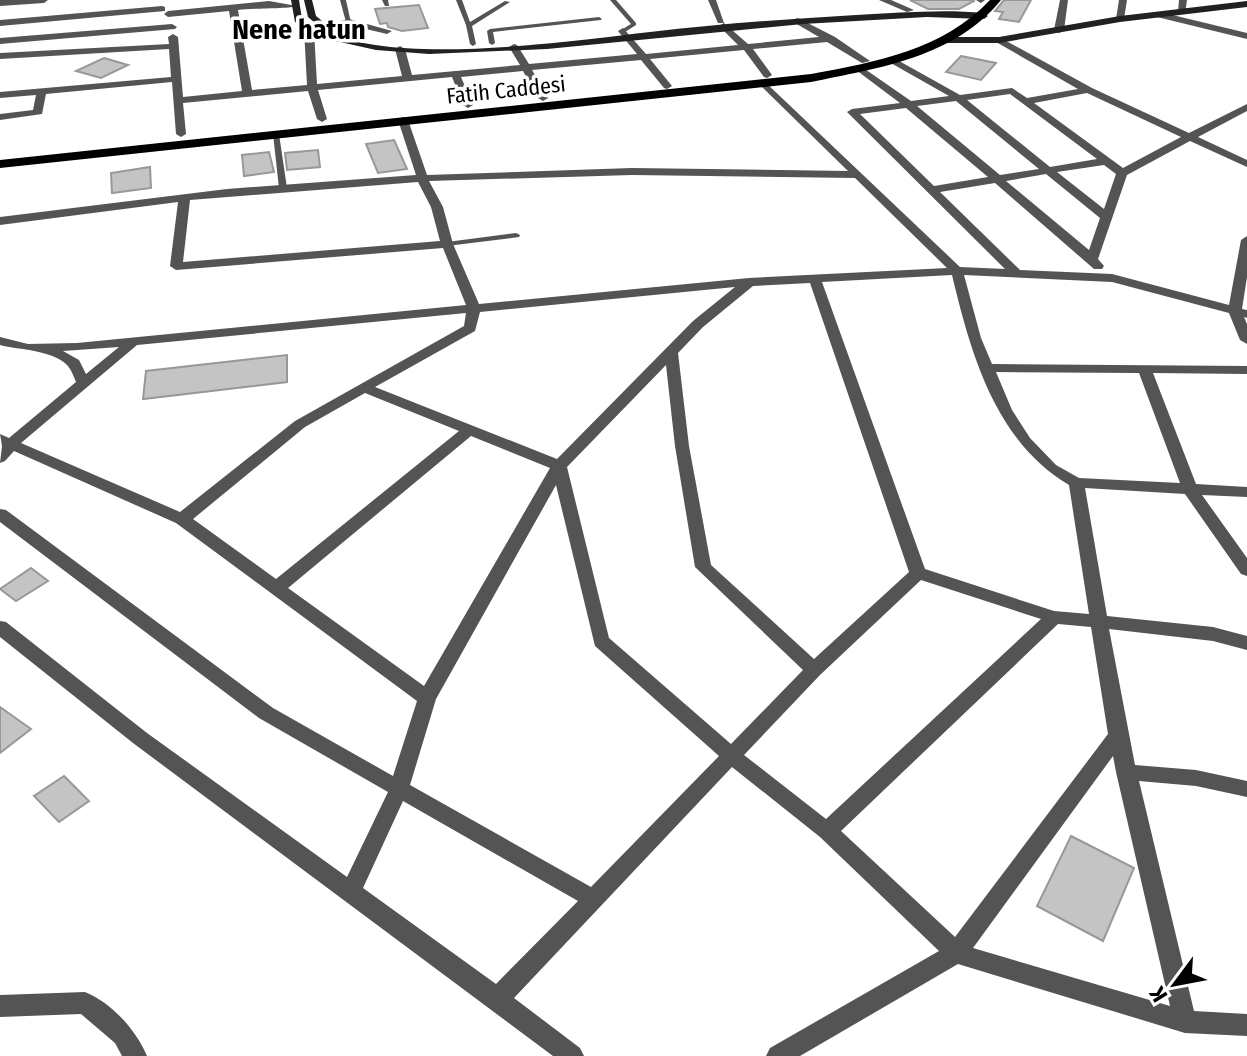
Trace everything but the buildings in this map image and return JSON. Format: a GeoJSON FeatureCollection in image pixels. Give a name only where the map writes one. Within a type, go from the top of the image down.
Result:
{"type":"FeatureCollection","features":[{"type":"Feature","properties":{"kind":"main road","name":"Fatih Caddesi"},"geometry":{"type":"LineString","coordinates":[[0,164],[766,80],[892,60],[942,40],[981,6]]}},
{"type":"Feature","properties":{"kind":"main road","name":"Fatih Caddesi"},"geometry":{"type":"LineString","coordinates":[[862,64],[981,6]]}},
{"type":"Feature","properties":{"kind":"main road","name":"Fatih Caddesi"},"geometry":{"type":"LineString","coordinates":[[0,151],[667,86],[766,80]]}},
{"type":"Feature","properties":{"kind":"street"},"geometry":{"type":"LineString","coordinates":[[0,3],[44,0]]}},
{"type":"Feature","properties":{"kind":"street"},"geometry":{"type":"LineString","coordinates":[[308,0],[312,17],[322,25],[352,36],[389,41],[514,47],[624,34]]}},
{"type":"Feature","properties":{"kind":"street"},"geometry":{"type":"LineString","coordinates":[[712,0],[722,24],[748,49],[766,80],[855,175],[957,271],[974,338],[1005,410],[1024,441],[1051,468],[1076,483],[1247,492]]}},
{"type":"Feature","properties":{"kind":"street"},"geometry":{"type":"LineString","coordinates":[[883,0],[910,10]]}},
{"type":"Feature","properties":{"kind":"street"},"geometry":{"type":"LineString","coordinates":[[1059,30],[1064,0]]}},
{"type":"Feature","properties":{"kind":"street"},"geometry":{"type":"LineString","coordinates":[[1120,19],[1123,0]]}},
{"type":"Feature","properties":{"kind":"street"},"geometry":{"type":"LineString","coordinates":[[1182,12],[1183,0]]}},
{"type":"Feature","properties":{"kind":"street"},"geometry":{"type":"LineString","coordinates":[[0,23],[164,8],[294,3],[298,20],[309,29],[344,41],[400,49],[492,46],[722,24],[981,6]]}},
{"type":"Feature","properties":{"kind":"street"},"geometry":{"type":"LineString","coordinates":[[942,40],[999,40],[1120,19],[1247,3]]}},
{"type":"Feature","properties":{"kind":"street"},"geometry":{"type":"LineString","coordinates":[[722,24],[981,6]]}},
{"type":"Feature","properties":{"kind":"street"},"geometry":{"type":"LineString","coordinates":[[233,7],[247,93]]}},
{"type":"Feature","properties":{"kind":"street"},"geometry":{"type":"LineString","coordinates":[[164,8],[172,27],[181,134]]}},
{"type":"Feature","properties":{"kind":"street"},"geometry":{"type":"LineString","coordinates":[[1160,15],[1247,36]]}},
{"type":"Feature","properties":{"kind":"street"},"geometry":{"type":"LineString","coordinates":[[798,21],[832,39],[1112,278]]}},
{"type":"Feature","properties":{"kind":"street"},"geometry":{"type":"LineString","coordinates":[[309,29],[349,22],[387,31]]}},
{"type":"Feature","properties":{"kind":"street"},"geometry":{"type":"LineString","coordinates":[[0,41],[172,27]]}},
{"type":"Feature","properties":{"kind":"street"},"geometry":{"type":"LineString","coordinates":[[309,29],[312,87],[322,119]]}},
{"type":"Feature","properties":{"kind":"street"},"geometry":{"type":"LineString","coordinates":[[624,34],[667,86]]}},
{"type":"Feature","properties":{"kind":"street"},"geometry":{"type":"LineString","coordinates":[[179,100],[832,39]]}},
{"type":"Feature","properties":{"kind":"street"},"geometry":{"type":"LineString","coordinates":[[999,40],[1088,90],[1247,164]]}},
{"type":"Feature","properties":{"kind":"street"},"geometry":{"type":"LineString","coordinates":[[0,56],[174,46]]}},
{"type":"Feature","properties":{"kind":"street"},"geometry":{"type":"LineString","coordinates":[[514,47],[529,68],[543,98]]}},
{"type":"Feature","properties":{"kind":"street"},"geometry":{"type":"LineString","coordinates":[[400,49],[408,79]]}},
{"type":"Feature","properties":{"kind":"street"},"geometry":{"type":"LineString","coordinates":[[892,60],[957,97],[1107,218]]}},
{"type":"Feature","properties":{"kind":"street"},"geometry":{"type":"LineString","coordinates":[[455,74],[468,105]]}},
{"type":"Feature","properties":{"kind":"street"},"geometry":{"type":"LineString","coordinates":[[0,95],[177,79]]}},
{"type":"Feature","properties":{"kind":"street"},"geometry":{"type":"LineString","coordinates":[[1026,101],[1088,90]]}},
{"type":"Feature","properties":{"kind":"street"},"geometry":{"type":"LineString","coordinates":[[1015,272],[852,112],[1012,91],[1122,173]]}},
{"type":"Feature","properties":{"kind":"street"},"geometry":{"type":"LineString","coordinates":[[0,117],[38,112],[41,92]]}},
{"type":"Feature","properties":{"kind":"street"},"geometry":{"type":"LineString","coordinates":[[1092,259],[1122,173],[1247,107]]}},
{"type":"Feature","properties":{"kind":"street"},"geometry":{"type":"LineString","coordinates":[[182,519],[300,424],[470,328],[474,308],[447,244],[437,207],[423,180],[403,120]]}},
{"type":"Feature","properties":{"kind":"street"},"geometry":{"type":"LineString","coordinates":[[932,190],[1106,161]]}},
{"type":"Feature","properties":{"kind":"street"},"geometry":{"type":"LineString","coordinates":[[0,221],[283,188],[423,180],[726,170],[855,175]]}},
{"type":"Feature","properties":{"kind":"street"},"geometry":{"type":"LineString","coordinates":[[184,199],[176,266],[447,244]]}},
{"type":"Feature","properties":{"kind":"street"},"geometry":{"type":"LineString","coordinates":[[1247,241],[1241,313],[1247,340]]}},
{"type":"Feature","properties":{"kind":"street"},"geometry":{"type":"LineString","coordinates":[[0,341],[17,347],[46,349],[749,282],[957,271],[1112,278],[1241,313]]}},
{"type":"Feature","properties":{"kind":"street"},"geometry":{"type":"LineString","coordinates":[[815,279],[918,573]]}},
{"type":"Feature","properties":{"kind":"street"},"geometry":{"type":"LineString","coordinates":[[351,891],[399,789],[427,698],[559,466],[698,324],[749,282]]}},
{"type":"Feature","properties":{"kind":"street"},"geometry":{"type":"LineString","coordinates":[[0,458],[6,441],[135,341]]}},
{"type":"Feature","properties":{"kind":"street"},"geometry":{"type":"LineString","coordinates":[[46,349],[74,363],[83,382]]}},
{"type":"Feature","properties":{"kind":"street"},"geometry":{"type":"LineString","coordinates":[[671,353],[682,446],[703,567],[814,670]]}},
{"type":"Feature","properties":{"kind":"street"},"geometry":{"type":"LineString","coordinates":[[988,368],[1247,370]]}},
{"type":"Feature","properties":{"kind":"street"},"geometry":{"type":"LineString","coordinates":[[1144,369],[1190,489],[1247,570]]}},
{"type":"Feature","properties":{"kind":"street"},"geometry":{"type":"LineString","coordinates":[[364,388],[559,466]]}},
{"type":"Feature","properties":{"kind":"street"},"geometry":{"type":"LineString","coordinates":[[277,588],[470,430]]}},
{"type":"Feature","properties":{"kind":"street"},"geometry":{"type":"LineString","coordinates":[[6,441],[182,519],[427,698]]}},
{"type":"Feature","properties":{"kind":"street"},"geometry":{"type":"LineString","coordinates":[[559,466],[601,641],[732,756],[827,831],[956,953],[1185,1022],[1247,1025]]}},
{"type":"Feature","properties":{"kind":"street"},"geometry":{"type":"LineString","coordinates":[[1076,483],[1096,619],[1118,735],[1185,1022]]}},
{"type":"Feature","properties":{"kind":"street"},"geometry":{"type":"LineString","coordinates":[[0,514],[266,713],[594,899]]}},
{"type":"Feature","properties":{"kind":"street"},"geometry":{"type":"LineString","coordinates":[[918,573],[1054,617],[1096,619],[1213,634],[1247,643]]}},
{"type":"Feature","properties":{"kind":"street"},"geometry":{"type":"LineString","coordinates":[[498,998],[814,670],[918,573]]}},
{"type":"Feature","properties":{"kind":"street"},"geometry":{"type":"LineString","coordinates":[[827,831],[1054,617]]}},
{"type":"Feature","properties":{"kind":"street"},"geometry":{"type":"LineString","coordinates":[[0,627],[84,697],[498,998],[572,1056]]}},
{"type":"Feature","properties":{"kind":"street"},"geometry":{"type":"LineString","coordinates":[[778,1056],[956,953],[1118,735]]}},
{"type":"Feature","properties":{"kind":"street"},"geometry":{"type":"LineString","coordinates":[[1126,772],[1196,778],[1247,789]]}},
{"type":"Feature","properties":{"kind":"street"},"geometry":{"type":"LineString","coordinates":[[0,1006],[85,1003],[123,1035],[135,1056]]}},
{"type":"Feature","properties":{"kind":"lane"},"geometry":{"type":"LineString","coordinates":[[343,0],[349,22]]}},
{"type":"Feature","properties":{"kind":"lane"},"geometry":{"type":"LineString","coordinates":[[459,0],[473,44]]}},
{"type":"Feature","properties":{"kind":"lane"},"geometry":{"type":"LineString","coordinates":[[613,0],[634,24],[624,34]]}},
{"type":"Feature","properties":{"kind":"lane"},"geometry":{"type":"LineString","coordinates":[[470,27],[507,2]]}},
{"type":"Feature","properties":{"kind":"lane"},"geometry":{"type":"LineString","coordinates":[[470,27],[490,31],[599,19]]}},
{"type":"Feature","properties":{"kind":"lane"},"geometry":{"type":"LineString","coordinates":[[490,31],[492,46]]}},
{"type":"Feature","properties":{"kind":"lane"},"geometry":{"type":"LineString","coordinates":[[276,134],[283,188]]}},
{"type":"Feature","properties":{"kind":"lane"},"geometry":{"type":"LineString","coordinates":[[447,244],[516,235]]}},
{"type":"Feature","properties":{"kind":"district","name":"Nene hatun"},"geometry":{"type":"Point","coordinates":[299,29]}}]}
